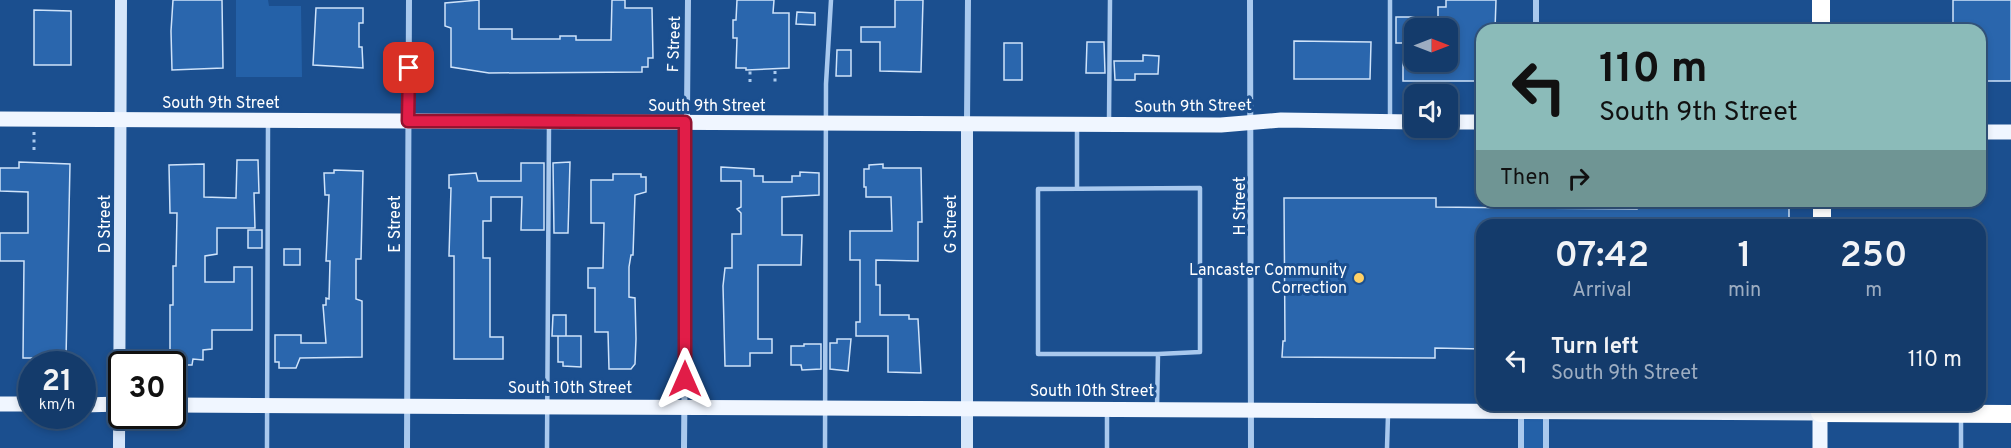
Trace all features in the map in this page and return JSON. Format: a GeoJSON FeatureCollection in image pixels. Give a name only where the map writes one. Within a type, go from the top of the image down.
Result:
{"type":"FeatureCollection","features":[{"type":"Feature","properties":{"kind":"highway"},"geometry":{"type":"LineString","coordinates":[[1821,0],[1821,24]]}},
{"type":"Feature","properties":{"kind":"highway","name":"South 10th Street"},"geometry":{"type":"LineString","coordinates":[[1891,411],[2011,414]]}},
{"type":"Feature","properties":{"kind":"main road","name":"South 9th Street"},"geometry":{"type":"LineString","coordinates":[[0,119],[967,124],[1252,123],[1281,120],[1404,122]]}},
{"type":"Feature","properties":{"kind":"main road"},"geometry":{"type":"LineString","coordinates":[[1458,122],[1476,122]]}},
{"type":"Feature","properties":{"kind":"main road"},"geometry":{"type":"LineString","coordinates":[[1986,132],[2011,132]]}},
{"type":"Feature","properties":{"kind":"main road"},"geometry":{"type":"LineString","coordinates":[[0,404],[18,404]]}},
{"type":"Feature","properties":{"kind":"main road","name":"South 10th Street"},"geometry":{"type":"LineString","coordinates":[[186,405],[1546,411]]}},
{"type":"Feature","properties":{"kind":"main road"},"geometry":{"type":"LineString","coordinates":[[1820,411],[1820,448]]}},
{"type":"Feature","properties":{"kind":"street","name":"D Street"},"geometry":{"type":"LineString","coordinates":[[120,351],[121,0]]}},
{"type":"Feature","properties":{"kind":"street","name":"E Street"},"geometry":{"type":"LineString","coordinates":[[407,448],[409,0]]}},
{"type":"Feature","properties":{"kind":"street","name":"F Street"},"geometry":{"type":"LineString","coordinates":[[684,448],[685,122],[688,0]]}},
{"type":"Feature","properties":{"kind":"street","name":"G Street"},"geometry":{"type":"LineString","coordinates":[[967,448],[968,0]]}},
{"type":"Feature","properties":{"kind":"street","name":"H Street"},"geometry":{"type":"LineString","coordinates":[[1250,0],[1251,448]]}},
{"type":"Feature","properties":{"kind":"street"},"geometry":{"type":"LineString","coordinates":[[1536,0],[1536,24]]}},
{"type":"Feature","properties":{"kind":"street"},"geometry":{"type":"LineString","coordinates":[[1521,411],[1521,448]]}},
{"type":"Feature","properties":{"kind":"street"},"geometry":{"type":"LineString","coordinates":[[1546,411],[1546,448]]}},
{"type":"Feature","properties":{"kind":"street","name":"D Street"},"geometry":{"type":"LineString","coordinates":[[119,429],[119,448]]}},
{"type":"Feature","properties":{"kind":"lane"},"geometry":{"type":"LineString","coordinates":[[825,448],[826,123],[831,0]]}},
{"type":"Feature","properties":{"kind":"lane"},"geometry":{"type":"LineString","coordinates":[[1109,124],[1110,0]]}},
{"type":"Feature","properties":{"kind":"lane"},"geometry":{"type":"LineString","coordinates":[[1390,0],[1390,122]]}},
{"type":"Feature","properties":{"kind":"lane"},"geometry":{"type":"LineString","coordinates":[[267,448],[268,120]]}},
{"type":"Feature","properties":{"kind":"lane"},"geometry":{"type":"LineString","coordinates":[[547,448],[549,122]]}},
{"type":"Feature","properties":{"kind":"lane"},"geometry":{"type":"LineString","coordinates":[[1077,124],[1077,188]]}},
{"type":"Feature","properties":{"kind":"lane"},"geometry":{"type":"LineString","coordinates":[[1077,188],[1200,188],[1200,352],[1038,354],[1038,189],[1077,188]]}},
{"type":"Feature","properties":{"kind":"lane"},"geometry":{"type":"LineString","coordinates":[[1157,409],[1158,354]]}},
{"type":"Feature","properties":{"kind":"lane"},"geometry":{"type":"LineString","coordinates":[[1107,409],[1107,448]]}},
{"type":"Feature","properties":{"kind":"lane"},"geometry":{"type":"LineString","coordinates":[[1387,448],[1388,411]]}},
{"type":"Feature","properties":{"kind":"lane"},"geometry":{"type":"LineString","coordinates":[[1961,448],[1962,413]]}},
{"type":"Feature","properties":{"kind":"path"},"geometry":{"type":"LineString","coordinates":[[750,70],[750,82]]}},
{"type":"Feature","properties":{"kind":"path"},"geometry":{"type":"LineString","coordinates":[[775,70],[775,82]]}},
{"type":"Feature","properties":{"kind":"path"},"geometry":{"type":"LineString","coordinates":[[34,138],[34,154]]}},
{"type":"Feature","properties":{"kind":"shaded area"},"geometry":{"type":"Polygon","coordinates":[[[236,0],[268,0],[269,6],[301,6],[302,77],[236,77],[236,0]]]}},
{"type":"Feature","properties":{"kind":"shaded area"},"geometry":{"type":"Polygon","coordinates":[[[1521,411],[1546,411],[1546,448],[1521,448],[1521,411]]]}},
{"type":"Feature","properties":{"kind":"building"},"geometry":{"type":"Polygon","coordinates":[[[173,0],[222,0],[223,68],[172,70],[173,0]]]}},
{"type":"Feature","properties":{"kind":"building"},"geometry":{"type":"Polygon","coordinates":[[[479,0],[479,29],[512,29],[512,39],[560,39],[560,36],[576,36],[576,40],[611,40],[612,0],[625,0],[625,8],[652,8],[653,58],[648,58],[648,67],[642,67],[642,72],[489,73],[451,67],[451,28],[445,26],[445,3],[479,0]]]}},
{"type":"Feature","properties":{"kind":"building"},"geometry":{"type":"Polygon","coordinates":[[[737,0],[774,0],[773,13],[789,13],[789,68],[746,70],[746,68],[736,68],[737,38],[733,38],[733,20],[736,20],[737,0]]]}},
{"type":"Feature","properties":{"kind":"building"},"geometry":{"type":"Polygon","coordinates":[[[895,0],[923,0],[921,72],[880,71],[880,42],[861,42],[861,27],[895,27],[895,0]]]}},
{"type":"Feature","properties":{"kind":"building"},"geometry":{"type":"Polygon","coordinates":[[[1446,0],[1496,0],[1495,24],[1476,24],[1476,81],[1403,81],[1403,43],[1396,43],[1396,17],[1414,17],[1404,18],[1404,72],[1458,72],[1458,18],[1438,18],[1438,7],[1446,7],[1446,0]]]}},
{"type":"Feature","properties":{"kind":"building"},"geometry":{"type":"Polygon","coordinates":[[[1953,0],[2011,0],[2011,81],[1986,81],[1986,24],[1953,24],[1953,0]]]}},
{"type":"Feature","properties":{"kind":"building"},"geometry":{"type":"Polygon","coordinates":[[[316,8],[363,8],[363,23],[359,23],[359,47],[362,47],[363,68],[313,65],[316,8]]]}},
{"type":"Feature","properties":{"kind":"building"},"geometry":{"type":"Polygon","coordinates":[[[34,10],[71,11],[71,65],[34,65],[34,10]]]}},
{"type":"Feature","properties":{"kind":"building"},"geometry":{"type":"Polygon","coordinates":[[[797,12],[815,13],[815,25],[796,24],[797,12]]]}},
{"type":"Feature","properties":{"kind":"building"},"geometry":{"type":"Polygon","coordinates":[[[1294,41],[1371,42],[1370,79],[1294,79],[1294,41]]]}},
{"type":"Feature","properties":{"kind":"building"},"geometry":{"type":"Polygon","coordinates":[[[1087,42],[1104,42],[1105,73],[1086,73],[1087,42]]]}},
{"type":"Feature","properties":{"kind":"building"},"geometry":{"type":"Polygon","coordinates":[[[1004,43],[1022,43],[1022,80],[1004,80],[1004,43]]]}},
{"type":"Feature","properties":{"kind":"building"},"geometry":{"type":"Polygon","coordinates":[[[837,50],[851,50],[851,76],[836,76],[837,50]]]}},
{"type":"Feature","properties":{"kind":"building"},"geometry":{"type":"Polygon","coordinates":[[[1143,55],[1159,56],[1158,74],[1135,74],[1135,80],[1115,80],[1114,61],[1143,61],[1143,55]]]}},
{"type":"Feature","properties":{"kind":"building"},"geometry":{"type":"Polygon","coordinates":[[[237,160],[258,160],[259,193],[254,193],[255,228],[217,228],[217,254],[205,256],[205,282],[234,282],[234,267],[252,267],[252,330],[212,330],[212,349],[203,350],[203,360],[193,359],[192,365],[186,365],[186,351],[170,351],[170,305],[173,305],[173,266],[176,266],[177,213],[170,213],[169,165],[204,164],[204,197],[236,198],[237,160]]]}},
{"type":"Feature","properties":{"kind":"building"},"geometry":{"type":"Polygon","coordinates":[[[19,162],[70,164],[66,351],[23,351],[24,261],[0,261],[0,233],[28,233],[28,192],[0,191],[0,168],[19,168],[19,162]]]}},
{"type":"Feature","properties":{"kind":"building"},"geometry":{"type":"Polygon","coordinates":[[[570,162],[568,233],[554,233],[553,163],[570,162]]]}},
{"type":"Feature","properties":{"kind":"building"},"geometry":{"type":"Polygon","coordinates":[[[521,163],[544,163],[544,230],[521,230],[522,197],[491,197],[491,221],[483,221],[483,258],[490,258],[490,337],[503,337],[503,359],[454,359],[454,256],[449,256],[451,188],[449,188],[449,175],[476,173],[478,181],[521,181],[521,163]]]}},
{"type":"Feature","properties":{"kind":"building"},"geometry":{"type":"Polygon","coordinates":[[[883,164],[883,168],[921,168],[922,222],[918,222],[918,261],[876,260],[876,285],[880,285],[880,315],[909,315],[909,319],[918,319],[921,373],[888,372],[888,336],[856,336],[856,322],[860,322],[860,260],[850,260],[850,231],[892,231],[891,197],[866,197],[866,187],[864,187],[864,169],[869,169],[869,165],[883,164]]]}},
{"type":"Feature","properties":{"kind":"building"},"geometry":{"type":"Polygon","coordinates":[[[721,167],[754,169],[754,176],[763,176],[763,182],[792,182],[792,176],[800,176],[800,172],[819,173],[819,195],[782,197],[782,235],[802,235],[801,265],[758,265],[758,339],[772,339],[772,353],[750,353],[750,366],[725,366],[723,286],[725,268],[732,268],[732,234],[741,234],[741,213],[737,209],[741,207],[741,181],[721,181],[721,167]]]}},
{"type":"Feature","properties":{"kind":"building"},"geometry":{"type":"Polygon","coordinates":[[[334,170],[363,171],[361,259],[356,259],[356,299],[362,301],[362,357],[300,358],[296,368],[279,368],[279,362],[275,362],[275,335],[301,335],[301,343],[326,343],[323,305],[326,305],[326,298],[329,299],[330,261],[326,261],[329,195],[325,195],[324,173],[334,173],[334,170]]]}},
{"type":"Feature","properties":{"kind":"building"},"geometry":{"type":"Polygon","coordinates":[[[613,174],[641,174],[641,177],[646,177],[646,192],[635,195],[633,255],[631,255],[629,267],[629,297],[635,298],[636,339],[635,364],[631,369],[609,369],[608,332],[595,332],[595,288],[588,288],[588,268],[603,268],[604,223],[591,223],[591,180],[613,180],[613,174]]]}},
{"type":"Feature","properties":{"kind":"building","name":"Lancaster Community Correction"},"geometry":{"type":"Polygon","coordinates":[[[1284,198],[1436,198],[1436,207],[1637,209],[1637,207],[1789,207],[1789,219],[1476,219],[1476,349],[1435,348],[1435,358],[1282,357],[1283,341],[1285,341],[1284,198]]]}},
{"type":"Feature","properties":{"kind":"building"},"geometry":{"type":"Polygon","coordinates":[[[248,230],[262,230],[262,248],[248,248],[248,230]]]}},
{"type":"Feature","properties":{"kind":"building"},"geometry":{"type":"Polygon","coordinates":[[[284,249],[300,249],[300,265],[284,265],[284,249]]]}},
{"type":"Feature","properties":{"kind":"building"},"geometry":{"type":"Polygon","coordinates":[[[553,315],[566,315],[566,336],[552,336],[553,315]]]}},
{"type":"Feature","properties":{"kind":"building"},"geometry":{"type":"Polygon","coordinates":[[[558,336],[581,336],[581,367],[563,366],[563,362],[558,362],[558,336]]]}},
{"type":"Feature","properties":{"kind":"building"},"geometry":{"type":"Polygon","coordinates":[[[837,339],[851,339],[848,371],[830,369],[830,343],[837,343],[837,339]]]}},
{"type":"Feature","properties":{"kind":"building"},"geometry":{"type":"Polygon","coordinates":[[[804,344],[821,344],[821,369],[802,370],[801,365],[791,365],[791,346],[804,346],[804,344]]]}},
{"type":"Feature","properties":{"kind":"place","name":"Lancaster Community Correction"},"geometry":{"type":"Point","coordinates":[1359,278]}},
{"type":"Feature","properties":{"kind":"route"},"geometry":{"type":"LineString","coordinates":[[409,68],[408,121],[685,122],[685,379]]}}]}
